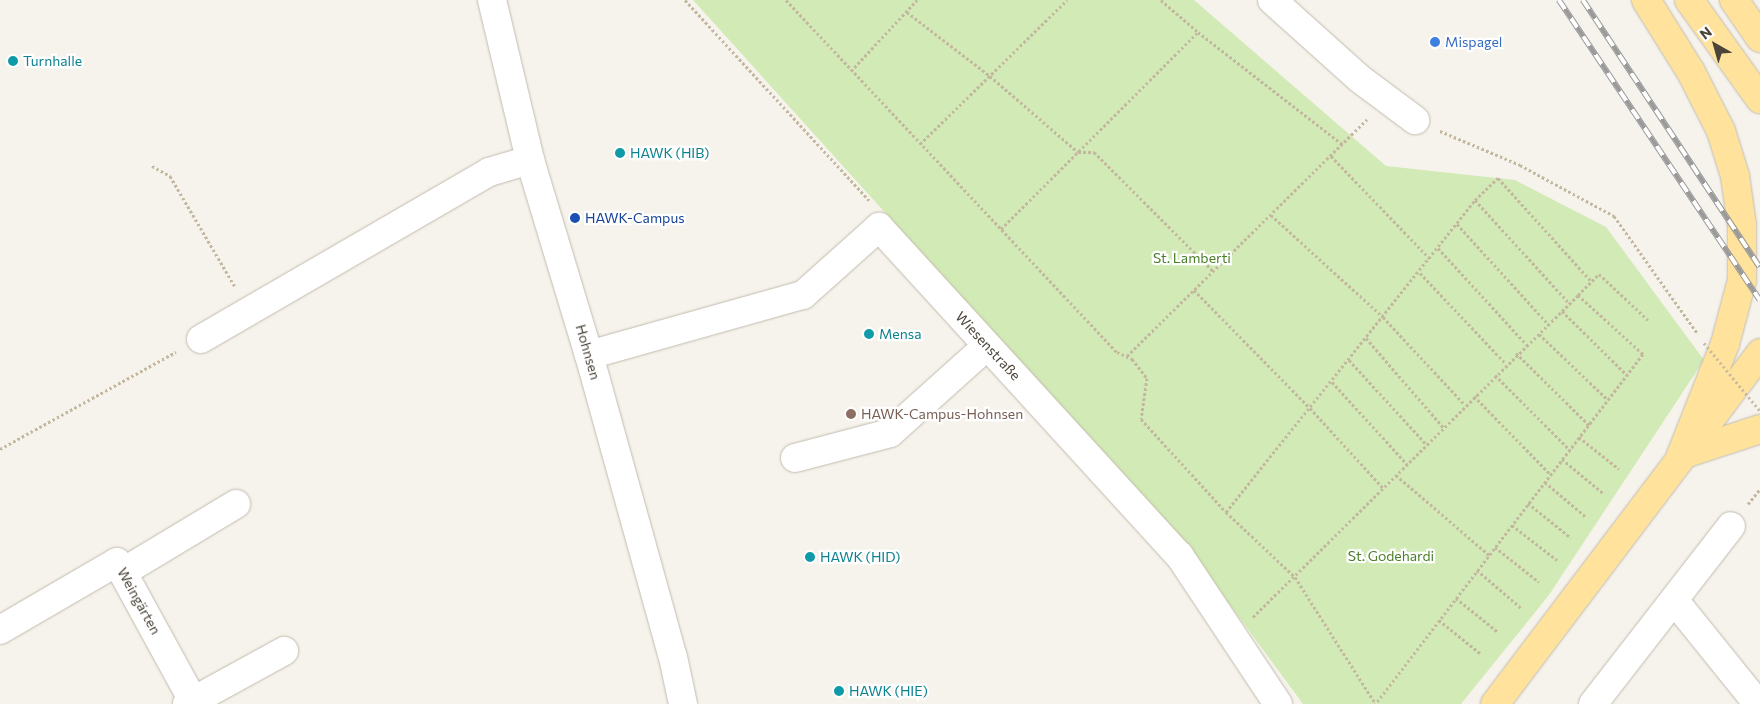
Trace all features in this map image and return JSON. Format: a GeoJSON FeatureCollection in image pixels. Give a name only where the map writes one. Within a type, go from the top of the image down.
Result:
{"type":"FeatureCollection","features":[{"type":"Feature","properties":{"kind":"main road"},"geometry":{"type":"LineString","coordinates":[[1646,0],[1691,72],[1721,131],[1735,176],[1742,225],[1742,280],[1725,344],[1681,455]]}},
{"type":"Feature","properties":{"kind":"main road"},"geometry":{"type":"LineString","coordinates":[[1689,0],[1760,99]]}},
{"type":"Feature","properties":{"kind":"main road"},"geometry":{"type":"LineString","coordinates":[[1734,0],[1760,38]]}},
{"type":"Feature","properties":{"kind":"main road"},"geometry":{"type":"LineString","coordinates":[[1495,704],[1681,455],[1760,353]]}},
{"type":"Feature","properties":{"kind":"main road"},"geometry":{"type":"LineString","coordinates":[[1681,455],[1760,429]]}},
{"type":"Feature","properties":{"kind":"street","name":"Hohnsen"},"geometry":{"type":"LineString","coordinates":[[492,0],[530,160],[589,355],[673,657],[683,704]]}},
{"type":"Feature","properties":{"kind":"street"},"geometry":{"type":"LineString","coordinates":[[1272,0],[1360,79],[1416,120]]}},
{"type":"Feature","properties":{"kind":"street"},"geometry":{"type":"LineString","coordinates":[[201,338],[489,172],[530,160]]}},
{"type":"Feature","properties":{"kind":"street"},"geometry":{"type":"LineString","coordinates":[[589,355],[803,295],[879,227]]}},
{"type":"Feature","properties":{"kind":"street","name":"Wiesenstraße"},"geometry":{"type":"LineString","coordinates":[[879,227],[1179,555],[1278,704]]}},
{"type":"Feature","properties":{"kind":"street"},"geometry":{"type":"LineString","coordinates":[[794,458],[890,433],[987,346]]}},
{"type":"Feature","properties":{"kind":"street"},"geometry":{"type":"LineString","coordinates":[[123,572],[236,504]]}},
{"type":"Feature","properties":{"kind":"street"},"geometry":{"type":"LineString","coordinates":[[1593,704],[1731,526]]}},
{"type":"Feature","properties":{"kind":"street","name":"Weingärten"},"geometry":{"type":"LineString","coordinates":[[0,630],[117,562],[190,702]]}},
{"type":"Feature","properties":{"kind":"street"},"geometry":{"type":"LineString","coordinates":[[1674,600],[1758,704]]}},
{"type":"Feature","properties":{"kind":"street"},"geometry":{"type":"LineString","coordinates":[[190,702],[284,651]]}},
{"type":"Feature","properties":{"kind":"path"},"geometry":{"type":"LineString","coordinates":[[685,0],[868,199],[879,227]]}},
{"type":"Feature","properties":{"kind":"path"},"geometry":{"type":"LineString","coordinates":[[786,0],[1117,352],[1127,356],[1148,378],[1141,419],[1226,512],[1295,577],[1375,704],[1643,354],[1578,294]]}},
{"type":"Feature","properties":{"kind":"path"},"geometry":{"type":"LineString","coordinates":[[851,71],[917,0]]}},
{"type":"Feature","properties":{"kind":"path"},"geometry":{"type":"LineString","coordinates":[[920,144],[1066,0]]}},
{"type":"Feature","properties":{"kind":"path"},"geometry":{"type":"LineString","coordinates":[[1161,0],[1198,32],[1343,145]]}},
{"type":"Feature","properties":{"kind":"path"},"geometry":{"type":"LineString","coordinates":[[907,12],[990,76],[1078,152],[1094,152],[1213,271]]}},
{"type":"Feature","properties":{"kind":"path"},"geometry":{"type":"LineString","coordinates":[[1001,229],[1198,32]]}},
{"type":"Feature","properties":{"kind":"path"},"geometry":{"type":"LineString","coordinates":[[1127,356],[1343,145],[1387,98]]}},
{"type":"Feature","properties":{"kind":"path"},"geometry":{"type":"LineString","coordinates":[[1416,120],[1520,165],[1614,216],[1704,343],[1760,411]]}},
{"type":"Feature","properties":{"kind":"path"},"geometry":{"type":"LineString","coordinates":[[1331,156],[1430,259]]}},
{"type":"Feature","properties":{"kind":"path"},"geometry":{"type":"LineString","coordinates":[[152,166],[170,176],[249,311]]}},
{"type":"Feature","properties":{"kind":"path"},"geometry":{"type":"LineString","coordinates":[[1226,512],[1420,273],[1475,200],[1498,178],[1592,282]]}},
{"type":"Feature","properties":{"kind":"path"},"geometry":{"type":"LineString","coordinates":[[1475,200],[1570,304]]}},
{"type":"Feature","properties":{"kind":"path"},"geometry":{"type":"LineString","coordinates":[[1271,215],[1384,316],[1465,405]]}},
{"type":"Feature","properties":{"kind":"path"},"geometry":{"type":"LineString","coordinates":[[1457,224],[1549,325]]}},
{"type":"Feature","properties":{"kind":"path"},"geometry":{"type":"LineString","coordinates":[[1438,248],[1527,345]]}},
{"type":"Feature","properties":{"kind":"path"},"geometry":{"type":"LineString","coordinates":[[1420,273],[1506,364]]}},
{"type":"Feature","properties":{"kind":"path"},"geometry":{"type":"LineString","coordinates":[[1232,636],[1295,577],[1516,353],[1549,325],[1599,274],[1648,320]]}},
{"type":"Feature","properties":{"kind":"path"},"geometry":{"type":"LineString","coordinates":[[1194,290],[1310,408],[1383,488]]}},
{"type":"Feature","properties":{"kind":"path"},"geometry":{"type":"LineString","coordinates":[[1562,311],[1627,375]]}},
{"type":"Feature","properties":{"kind":"path"},"geometry":{"type":"LineString","coordinates":[[1539,334],[1608,400]]}},
{"type":"Feature","properties":{"kind":"path"},"geometry":{"type":"LineString","coordinates":[[0,449],[201,338]]}},
{"type":"Feature","properties":{"kind":"path"},"geometry":{"type":"LineString","coordinates":[[1366,338],[1443,427]]}},
{"type":"Feature","properties":{"kind":"path"},"geometry":{"type":"LineString","coordinates":[[1516,353],[1589,424]]}},
{"type":"Feature","properties":{"kind":"path"},"geometry":{"type":"LineString","coordinates":[[1349,360],[1426,444]]}},
{"type":"Feature","properties":{"kind":"path"},"geometry":{"type":"LineString","coordinates":[[1495,375],[1570,450]]}},
{"type":"Feature","properties":{"kind":"path"},"geometry":{"type":"LineString","coordinates":[[1332,382],[1407,464]]}},
{"type":"Feature","properties":{"kind":"path"},"geometry":{"type":"LineString","coordinates":[[1474,396],[1551,474]]}},
{"type":"Feature","properties":{"kind":"path"},"geometry":{"type":"LineString","coordinates":[[1579,437],[1619,469]]}},
{"type":"Feature","properties":{"kind":"path"},"geometry":{"type":"LineString","coordinates":[[1562,459],[1603,493]]}},
{"type":"Feature","properties":{"kind":"path"},"geometry":{"type":"LineString","coordinates":[[1396,475],[1489,555]]}},
{"type":"Feature","properties":{"kind":"path"},"geometry":{"type":"LineString","coordinates":[[1545,482],[1586,517]]}},
{"type":"Feature","properties":{"kind":"path"},"geometry":{"type":"LineString","coordinates":[[1528,504],[1571,538]]}},
{"type":"Feature","properties":{"kind":"path"},"geometry":{"type":"LineString","coordinates":[[1512,525],[1557,560]]}},
{"type":"Feature","properties":{"kind":"path"},"geometry":{"type":"LineString","coordinates":[[1495,547],[1539,582]]}},
{"type":"Feature","properties":{"kind":"path"},"geometry":{"type":"LineString","coordinates":[[1477,570],[1521,608]]}},
{"type":"Feature","properties":{"kind":"path"},"geometry":{"type":"LineString","coordinates":[[1456,598],[1498,632]]}},
{"type":"Feature","properties":{"kind":"path"},"geometry":{"type":"LineString","coordinates":[[1439,620],[1481,654]]}},
{"type":"Feature","properties":{"kind":"green space","name":"St. Lamberti"},"geometry":{"type":"Polygon","coordinates":[[[693,0],[1194,0],[1386,166],[1515,180],[1606,227],[1704,360],[1549,595],[1461,704],[1303,704],[1188,548],[693,0]]]}},
{"type":"Feature","properties":{"kind":"railway"},"geometry":{"type":"LineString","coordinates":[[1559,0],[1760,300]]}},
{"type":"Feature","properties":{"kind":"railway"},"geometry":{"type":"LineString","coordinates":[[1583,0],[1760,267]]}},
{"type":"Feature","properties":{"kind":"place","name":"Mispagel"},"geometry":{"type":"Point","coordinates":[1435,42]}},
{"type":"Feature","properties":{"kind":"place","name":"Turnhalle"},"geometry":{"type":"Point","coordinates":[13,61]}},
{"type":"Feature","properties":{"kind":"place","name":"HAWK (HIB)"},"geometry":{"type":"Point","coordinates":[620,153]}},
{"type":"Feature","properties":{"kind":"place","name":"HAWK-Campus"},"geometry":{"type":"Point","coordinates":[575,218]}},
{"type":"Feature","properties":{"kind":"place","name":"Mensa"},"geometry":{"type":"Point","coordinates":[869,334]}},
{"type":"Feature","properties":{"kind":"place","name":"HAWK-Campus-Hohnsen"},"geometry":{"type":"Point","coordinates":[851,414]}},
{"type":"Feature","properties":{"kind":"place","name":"HAWK (HID)"},"geometry":{"type":"Point","coordinates":[810,557]}},
{"type":"Feature","properties":{"kind":"place","name":"HAWK (HIE)"},"geometry":{"type":"Point","coordinates":[839,691]}},
{"type":"Feature","properties":{"kind":"park label","name":"St. Godehardi"},"geometry":{"type":"Point","coordinates":[1391,556]}}]}
